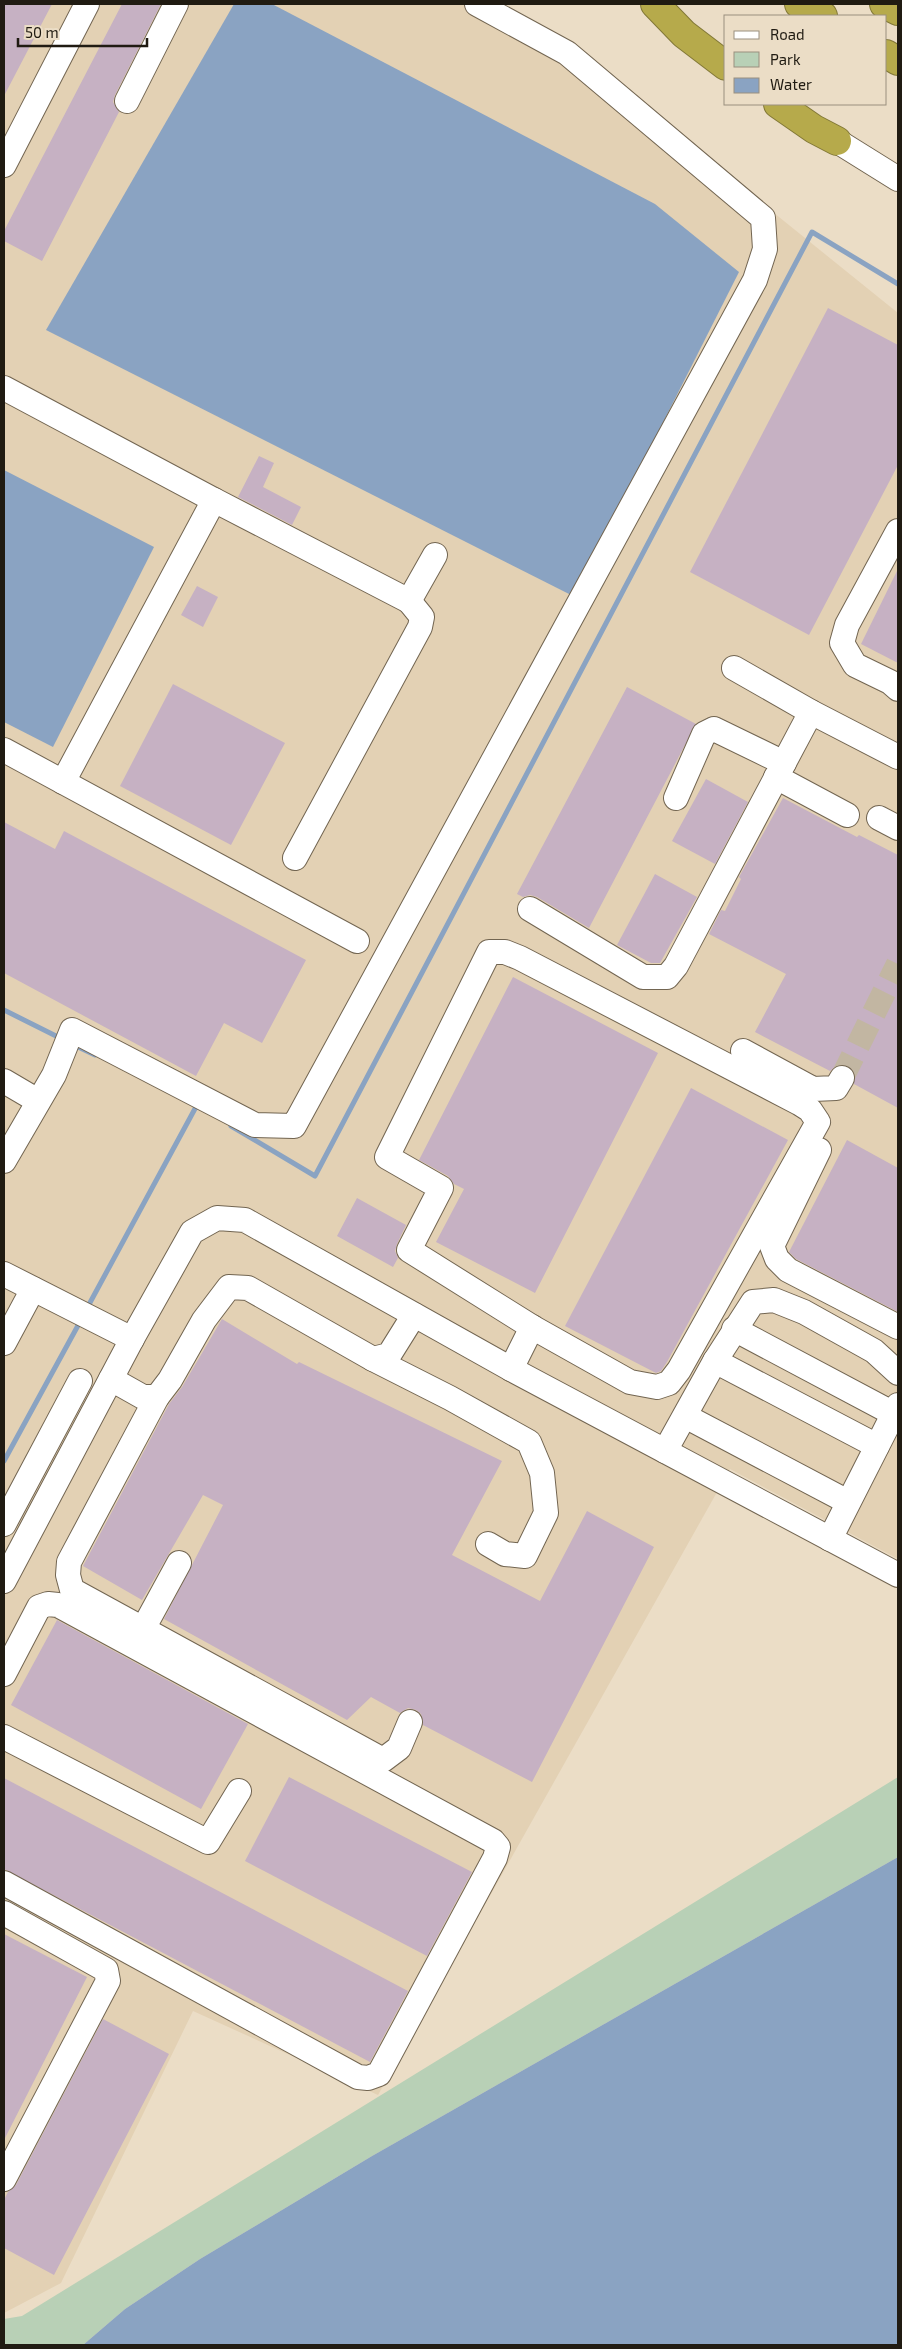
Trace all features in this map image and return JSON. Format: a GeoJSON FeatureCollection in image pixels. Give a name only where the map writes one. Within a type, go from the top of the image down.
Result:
{"type":"FeatureCollection","features":[{"type":"Feature","properties":{"kind":"highway"},"geometry":{"type":"LineString","coordinates":[[655,4],[684,34],[724,64]]}},
{"type":"Feature","properties":{"kind":"highway"},"geometry":{"type":"LineString","coordinates":[[799,4],[821,15]]}},
{"type":"Feature","properties":{"kind":"highway"},"geometry":{"type":"LineString","coordinates":[[884,4],[898,12]]}},
{"type":"Feature","properties":{"kind":"highway"},"geometry":{"type":"LineString","coordinates":[[779,105],[814,129],[837,141]]}},
{"type":"Feature","properties":{"kind":"highway"},"geometry":{"type":"LineString","coordinates":[[815,105],[818,116],[837,141]]}},
{"type":"Feature","properties":{"kind":"street"},"geometry":{"type":"LineString","coordinates":[[4,165],[87,4]]}},
{"type":"Feature","properties":{"kind":"street"},"geometry":{"type":"LineString","coordinates":[[126,101],[176,4]]}},
{"type":"Feature","properties":{"kind":"street"},"geometry":{"type":"LineString","coordinates":[[7,1147],[54,1075],[72,1030],[255,1125],[294,1126],[755,280],[764,250],[763,218],[567,53],[476,4]]}},
{"type":"Feature","properties":{"kind":"street"},"geometry":{"type":"LineString","coordinates":[[837,141],[898,179]]}},
{"type":"Feature","properties":{"kind":"street"},"geometry":{"type":"LineString","coordinates":[[4,388],[409,601],[422,617],[420,626],[295,858]]}},
{"type":"Feature","properties":{"kind":"street"},"geometry":{"type":"LineString","coordinates":[[64,782],[214,500]]}},
{"type":"Feature","properties":{"kind":"street"},"geometry":{"type":"LineString","coordinates":[[898,531],[847,625],[842,643],[855,665],[890,682],[898,689]]}},
{"type":"Feature","properties":{"kind":"street"},"geometry":{"type":"LineString","coordinates":[[409,601],[435,554]]}},
{"type":"Feature","properties":{"kind":"street"},"geometry":{"type":"LineString","coordinates":[[734,668],[811,712],[898,757]]}},
{"type":"Feature","properties":{"kind":"street"},"geometry":{"type":"LineString","coordinates":[[530,909],[643,977],[667,977],[676,966],[811,712]]}},
{"type":"Feature","properties":{"kind":"street"},"geometry":{"type":"LineString","coordinates":[[676,798],[704,734],[714,729],[847,815]]}},
{"type":"Feature","properties":{"kind":"street"},"geometry":{"type":"LineString","coordinates":[[4,750],[357,941]]}},
{"type":"Feature","properties":{"kind":"street"},"geometry":{"type":"LineString","coordinates":[[489,952],[505,952],[520,958],[799,1103],[810,1110],[818,1122],[684,1361],[669,1383],[657,1387],[630,1382],[532,1327],[409,1250],[441,1188],[388,1157],[489,952]]}},
{"type":"Feature","properties":{"kind":"street"},"geometry":{"type":"LineString","coordinates":[[743,1051],[813,1089],[836,1088],[842,1078]]}},
{"type":"Feature","properties":{"kind":"street"},"geometry":{"type":"LineString","coordinates":[[4,1081],[38,1101]]}},
{"type":"Feature","properties":{"kind":"street"},"geometry":{"type":"LineString","coordinates":[[829,1131],[772,1246],[777,1259],[788,1270],[898,1328]]}},
{"type":"Feature","properties":{"kind":"street"},"geometry":{"type":"LineString","coordinates":[[4,1581],[132,1339],[192,1232],[217,1218],[246,1220],[511,1369],[898,1575]]}},
{"type":"Feature","properties":{"kind":"street"},"geometry":{"type":"LineString","coordinates":[[4,1274],[106,1328],[132,1339]]}},
{"type":"Feature","properties":{"kind":"street"},"geometry":{"type":"LineString","coordinates":[[410,1722],[398,1748],[383,1760],[72,1590],[68,1575],[70,1562],[157,1397],[170,1380],[204,1320],[229,1287],[248,1288],[373,1359],[450,1398],[529,1442],[542,1473],[546,1513],[525,1556],[505,1554],[488,1544]]}},
{"type":"Feature","properties":{"kind":"street"},"geometry":{"type":"LineString","coordinates":[[4,1342],[43,1294]]}},
{"type":"Feature","properties":{"kind":"street"},"geometry":{"type":"LineString","coordinates":[[665,1451],[715,1361],[753,1302],[774,1300],[804,1312],[874,1351],[898,1372]]}},
{"type":"Feature","properties":{"kind":"street"},"geometry":{"type":"LineString","coordinates":[[373,1359],[389,1355],[414,1315]]}},
{"type":"Feature","properties":{"kind":"street"},"geometry":{"type":"LineString","coordinates":[[511,1369],[532,1327]]}},
{"type":"Feature","properties":{"kind":"street"},"geometry":{"type":"LineString","coordinates":[[734,1329],[896,1410],[830,1539]]}},
{"type":"Feature","properties":{"kind":"street"},"geometry":{"type":"LineString","coordinates":[[715,1361],[877,1446]]}},
{"type":"Feature","properties":{"kind":"street"},"geometry":{"type":"LineString","coordinates":[[111,1379],[143,1397],[157,1397]]}},
{"type":"Feature","properties":{"kind":"street"},"geometry":{"type":"LineString","coordinates":[[4,1524],[80,1381]]}},
{"type":"Feature","properties":{"kind":"street"},"geometry":{"type":"LineString","coordinates":[[685,1416],[848,1502]]}},
{"type":"Feature","properties":{"kind":"street"},"geometry":{"type":"LineString","coordinates":[[143,1629],[179,1563]]}},
{"type":"Feature","properties":{"kind":"street"},"geometry":{"type":"LineString","coordinates":[[4,1674],[39,1607],[48,1604],[58,1605],[493,1841],[498,1847],[495,1858],[379,2074],[368,2078],[358,2077],[4,1883]]}},
{"type":"Feature","properties":{"kind":"street"},"geometry":{"type":"LineString","coordinates":[[4,1737],[208,1842],[239,1791]]}},
{"type":"Feature","properties":{"kind":"street"},"geometry":{"type":"LineString","coordinates":[[4,1913],[106,1970],[108,1981],[4,2179]]}},
{"type":"Feature","properties":{"kind":"shaded area"},"geometry":{"type":"Polygon","coordinates":[[[4,4],[488,4],[562,42],[898,313],[898,1559],[730,1469],[378,2095],[193,2011],[61,2283],[4,2313],[4,4]]]}},
{"type":"Feature","properties":{"kind":"green space"},"geometry":{"type":"Polygon","coordinates":[[[898,1777],[898,1857],[372,2156],[200,2259],[125,2309],[83,2345],[4,2345],[4,2319],[22,2316],[898,1777]]]}},
{"type":"Feature","properties":{"kind":"water"},"geometry":{"type":"Polygon","coordinates":[[[234,4],[272,4],[655,204],[739,272],[575,597],[46,330],[234,4]]]}},
{"type":"Feature","properties":{"kind":"water"},"geometry":{"type":"Polygon","coordinates":[[[4,470],[154,547],[53,747],[4,722],[4,470]]]}},
{"type":"Feature","properties":{"kind":"water"},"geometry":{"type":"Polygon","coordinates":[[[898,1857],[898,2345],[83,2345],[125,2309],[200,2259],[372,2156],[898,1857]]]}},
{"type":"Feature","properties":{"kind":"building"},"geometry":{"type":"Polygon","coordinates":[[[4,4],[52,4],[4,96],[4,4]]]}},
{"type":"Feature","properties":{"kind":"building"},"geometry":{"type":"Polygon","coordinates":[[[122,4],[161,4],[115,95],[113,102],[119,112],[42,261],[4,241],[4,231],[122,4]]]}},
{"type":"Feature","properties":{"kind":"building"},"geometry":{"type":"Polygon","coordinates":[[[828,308],[898,345],[898,465],[809,635],[690,572],[828,308]]]}},
{"type":"Feature","properties":{"kind":"building"},"geometry":{"type":"Polygon","coordinates":[[[259,456],[274,463],[263,487],[301,507],[292,525],[238,497],[259,456]]]}},
{"type":"Feature","properties":{"kind":"building"},"geometry":{"type":"Polygon","coordinates":[[[898,569],[898,663],[861,644],[898,569]]]}},
{"type":"Feature","properties":{"kind":"building"},"geometry":{"type":"Polygon","coordinates":[[[197,586],[218,597],[203,627],[181,615],[197,586]]]}},
{"type":"Feature","properties":{"kind":"building"},"geometry":{"type":"Polygon","coordinates":[[[173,684],[285,743],[231,845],[120,786],[173,684]]]}},
{"type":"Feature","properties":{"kind":"building"},"geometry":{"type":"Polygon","coordinates":[[[627,687],[696,724],[589,928],[537,897],[530,895],[523,897],[517,894],[627,687]]]}},
{"type":"Feature","properties":{"kind":"building"},"geometry":{"type":"Polygon","coordinates":[[[706,779],[748,802],[715,864],[672,841],[706,779]]]}},
{"type":"Feature","properties":{"kind":"building"},"geometry":{"type":"Polygon","coordinates":[[[783,798],[857,837],[859,835],[898,855],[898,1108],[854,1084],[854,1072],[849,1066],[836,1066],[830,1071],[755,1032],[786,974],[709,934],[721,910],[725,911],[741,879],[739,877],[783,798]]]}},
{"type":"Feature","properties":{"kind":"building"},"geometry":{"type":"Polygon","coordinates":[[[4,822],[55,849],[64,831],[306,960],[262,1043],[224,1023],[196,1076],[4,973],[4,822]]]}},
{"type":"Feature","properties":{"kind":"building"},"geometry":{"type":"Polygon","coordinates":[[[655,874],[697,897],[660,963],[651,963],[617,945],[655,874]]]}},
{"type":"Feature","properties":{"kind":"building"},"geometry":{"type":"Polygon","coordinates":[[[513,977],[658,1053],[535,1293],[436,1242],[464,1189],[454,1184],[448,1176],[419,1160],[513,977]]]}},
{"type":"Feature","properties":{"kind":"building"},"geometry":{"type":"Polygon","coordinates":[[[691,1088],[788,1140],[667,1362],[661,1371],[656,1373],[565,1326],[691,1088]]]}},
{"type":"Feature","properties":{"kind":"building"},"geometry":{"type":"Polygon","coordinates":[[[847,1140],[898,1168],[898,1312],[796,1259],[789,1252],[847,1140]]]}},
{"type":"Feature","properties":{"kind":"building"},"geometry":{"type":"Polygon","coordinates":[[[357,1198],[406,1225],[397,1244],[395,1251],[398,1258],[393,1267],[337,1236],[357,1198]]]}},
{"type":"Feature","properties":{"kind":"building"},"geometry":{"type":"Polygon","coordinates":[[[222,1319],[297,1364],[299,1362],[502,1461],[452,1555],[540,1601],[587,1511],[654,1547],[532,1782],[423,1725],[421,1714],[416,1710],[408,1708],[400,1713],[371,1697],[347,1720],[164,1619],[223,1505],[203,1495],[142,1600],[83,1566],[169,1404],[182,1387],[222,1319]]]}},
{"type":"Feature","properties":{"kind":"building"},"geometry":{"type":"Polygon","coordinates":[[[57,1620],[248,1724],[201,1809],[11,1705],[57,1620]]]}},
{"type":"Feature","properties":{"kind":"building"},"geometry":{"type":"Polygon","coordinates":[[[289,1777],[472,1872],[427,1956],[245,1861],[289,1777]]]}},
{"type":"Feature","properties":{"kind":"building"},"geometry":{"type":"Polygon","coordinates":[[[4,1778],[408,1991],[370,2062],[4,1869],[4,1778]]]}},
{"type":"Feature","properties":{"kind":"building"},"geometry":{"type":"Polygon","coordinates":[[[4,1934],[87,1977],[4,2140],[4,1934]]]}},
{"type":"Feature","properties":{"kind":"building"},"geometry":{"type":"Polygon","coordinates":[[[103,2019],[169,2054],[54,2275],[4,2248],[4,2200],[8,2192],[16,2185],[103,2019]]]}},
{"type":"Feature","properties":{"kind":"waterway"},"geometry":{"type":"LineString","coordinates":[[231,1126],[315,1176],[812,232],[898,284]]}},
{"type":"Feature","properties":{"kind":"waterway"},"geometry":{"type":"LineString","coordinates":[[4,1010],[62,1039]]}},
{"type":"Feature","properties":{"kind":"waterway"},"geometry":{"type":"LineString","coordinates":[[74,1045],[95,1055]]}},
{"type":"Feature","properties":{"kind":"waterway"},"geometry":{"type":"LineString","coordinates":[[86,1310],[197,1105],[201,1107]]}},
{"type":"Feature","properties":{"kind":"waterway"},"geometry":{"type":"LineString","coordinates":[[4,1461],[81,1320]]}},
{"type":"Feature","properties":{"kind":"tunnel"},"geometry":{"type":"LineString","coordinates":[[842,1078],[898,964]]}}]}
